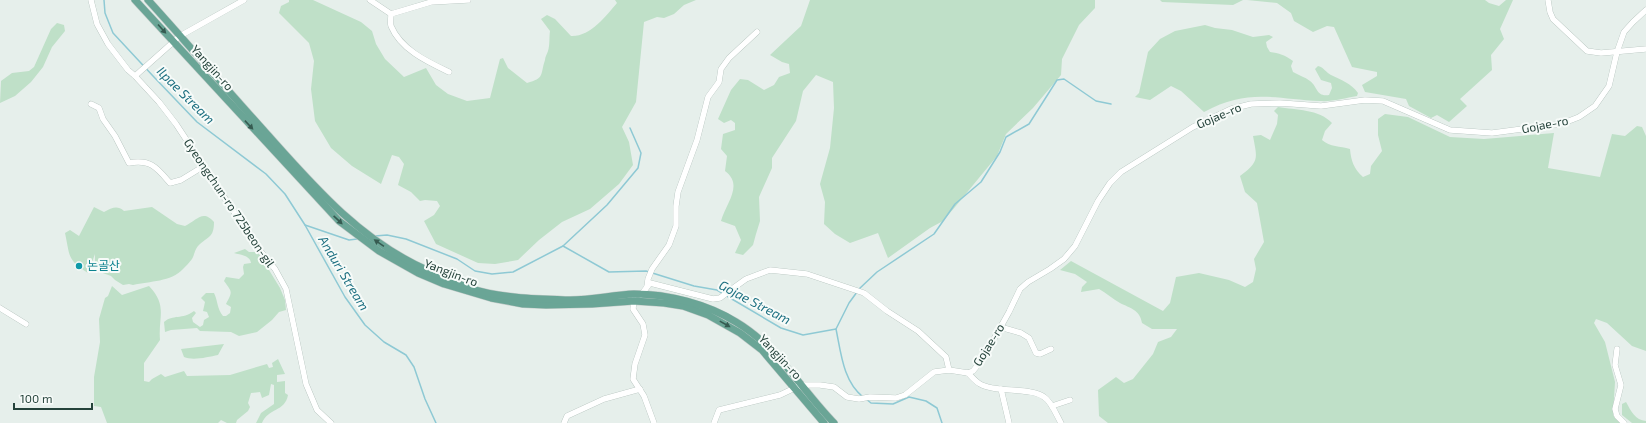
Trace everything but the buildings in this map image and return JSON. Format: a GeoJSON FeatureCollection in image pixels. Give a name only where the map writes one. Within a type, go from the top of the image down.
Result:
{"type":"FeatureCollection","features":[{"type":"Feature","properties":{"kind":"main road","name":"Yangjin-ro"},"geometry":{"type":"LineString","coordinates":[[135,0],[314,196],[339,221],[378,251],[418,273],[444,284],[491,298],[523,304],[592,304],[636,297]]}},
{"type":"Feature","properties":{"kind":"main road","name":"Yangjin-ro"},"geometry":{"type":"LineString","coordinates":[[148,0],[303,174],[344,216],[365,234],[392,252],[427,270],[470,288],[493,293],[539,299],[569,300],[658,296],[705,307],[736,321],[771,349],[824,423]]}},
{"type":"Feature","properties":{"kind":"main road","name":"Yangjin-ro"},"geometry":{"type":"LineString","coordinates":[[798,387],[834,423]]}},
{"type":"Feature","properties":{"kind":"street","name":"Gyeongchun-ro 725beon-gil"},"geometry":{"type":"LineString","coordinates":[[91,0],[97,24],[108,44],[128,70],[137,75],[176,124],[258,247],[275,269],[286,289],[306,384],[317,410],[331,423]]}},
{"type":"Feature","properties":{"kind":"street"},"geometry":{"type":"LineString","coordinates":[[137,75],[180,36],[244,0]]}},
{"type":"Feature","properties":{"kind":"street"},"geometry":{"type":"LineString","coordinates":[[370,0],[391,14]]}},
{"type":"Feature","properties":{"kind":"street"},"geometry":{"type":"LineString","coordinates":[[391,14],[431,2],[468,0]]}},
{"type":"Feature","properties":{"kind":"street"},"geometry":{"type":"LineString","coordinates":[[1548,0],[1550,12],[1554,19],[1587,51],[1597,53],[1646,49]]}},
{"type":"Feature","properties":{"kind":"street","name":"Gojae-ro"},"geometry":{"type":"LineString","coordinates":[[798,387],[820,385],[834,386],[848,397],[859,399],[870,397],[896,398],[904,396],[934,372],[949,370],[968,373],[973,371],[981,361],[1020,290],[1028,282],[1064,259],[1075,246],[1098,202],[1110,183],[1121,172],[1193,127],[1231,109],[1251,104],[1280,103],[1321,106],[1365,100],[1383,101],[1389,103],[1450,130],[1492,133],[1561,124],[1579,117],[1595,106],[1609,86],[1617,52],[1624,32],[1646,10]]}},
{"type":"Feature","properties":{"kind":"street"},"geometry":{"type":"LineString","coordinates":[[391,14],[391,25],[404,45],[427,62],[449,72]]}},
{"type":"Feature","properties":{"kind":"street"},"geometry":{"type":"LineString","coordinates":[[647,287],[652,269],[669,245],[676,226],[678,192],[697,140],[708,97],[719,82],[721,68],[729,58],[757,32]]}},
{"type":"Feature","properties":{"kind":"street"},"geometry":{"type":"LineString","coordinates":[[91,104],[99,108],[103,119],[115,136],[129,163],[140,161],[156,166],[170,183],[180,180],[204,166]]}},
{"type":"Feature","properties":{"kind":"street"},"geometry":{"type":"LineString","coordinates":[[654,423],[644,396],[633,379],[635,364],[645,335],[643,324],[634,309],[636,297],[650,283],[713,299],[720,298],[746,279],[770,270],[807,274],[864,292],[887,311],[918,331],[946,357],[949,370]]}},
{"type":"Feature","properties":{"kind":"street"},"geometry":{"type":"LineString","coordinates":[[0,308],[26,324]]}},
{"type":"Feature","properties":{"kind":"street"},"geometry":{"type":"LineString","coordinates":[[1000,327],[1021,333],[1029,338],[1036,353],[1040,354],[1051,350]]}},
{"type":"Feature","properties":{"kind":"street"},"geometry":{"type":"LineString","coordinates":[[1617,349],[1615,365],[1621,385],[1615,409],[1617,416],[1624,423]]}},
{"type":"Feature","properties":{"kind":"street"},"geometry":{"type":"LineString","coordinates":[[968,373],[980,384],[1040,395],[1046,398],[1061,423]]}},
{"type":"Feature","properties":{"kind":"street"},"geometry":{"type":"LineString","coordinates":[[714,423],[720,410],[780,396],[798,387]]}},
{"type":"Feature","properties":{"kind":"street"},"geometry":{"type":"LineString","coordinates":[[1001,388],[1009,423]]}},
{"type":"Feature","properties":{"kind":"street"},"geometry":{"type":"LineString","coordinates":[[564,423],[567,416],[604,399],[640,389]]}},
{"type":"Feature","properties":{"kind":"street"},"geometry":{"type":"LineString","coordinates":[[1052,406],[1070,400]]}},
{"type":"Feature","properties":{"kind":"green space"},"geometry":{"type":"Polygon","coordinates":[[[289,0],[313,0],[361,22],[372,31],[376,44],[385,59],[404,77],[426,68],[436,85],[448,94],[467,101],[490,98],[500,59],[503,58],[508,68],[527,83],[537,79],[541,75],[548,51],[550,31],[541,19],[547,15],[555,19],[571,36],[585,33],[597,25],[617,3],[615,0],[696,0],[684,5],[674,14],[664,18],[657,17],[644,22],[636,102],[622,127],[629,142],[633,165],[619,184],[590,209],[562,222],[539,240],[518,260],[495,264],[478,263],[436,244],[424,221],[434,215],[440,206],[437,201],[420,201],[411,192],[398,185],[404,164],[399,157],[392,155],[381,184],[352,166],[331,148],[315,121],[311,89],[314,61],[309,43],[279,13],[281,6],[289,2],[289,0]]]}},
{"type":"Feature","properties":{"kind":"green space"},"geometry":{"type":"Polygon","coordinates":[[[810,0],[1095,0],[1095,8],[1079,25],[1062,59],[1061,75],[1033,108],[1006,134],[997,156],[955,207],[943,221],[930,228],[888,258],[878,233],[850,243],[835,234],[824,224],[825,202],[820,184],[830,148],[834,108],[833,82],[816,75],[803,91],[796,121],[772,158],[772,168],[759,197],[760,221],[753,245],[743,255],[735,253],[741,240],[735,226],[721,221],[732,194],[733,182],[725,171],[727,156],[721,149],[723,134],[735,130],[735,123],[731,120],[724,123],[718,119],[731,90],[740,79],[748,80],[764,90],[774,85],[779,77],[790,73],[789,64],[770,55],[801,26],[810,0]]]}},
{"type":"Feature","properties":{"kind":"green space"},"geometry":{"type":"Polygon","coordinates":[[[1160,0],[1243,0],[1233,5],[1162,2],[1160,0]]]}},
{"type":"Feature","properties":{"kind":"green space"},"geometry":{"type":"Polygon","coordinates":[[[1247,0],[1485,0],[1499,6],[1506,0],[1513,0],[1500,29],[1504,39],[1491,55],[1492,70],[1460,99],[1467,106],[1449,122],[1437,115],[1431,118],[1409,106],[1406,99],[1365,92],[1362,85],[1377,76],[1377,72],[1352,67],[1334,27],[1327,26],[1313,32],[1294,21],[1291,13],[1277,3],[1247,0]]]}},
{"type":"Feature","properties":{"kind":"green space"},"geometry":{"type":"Polygon","coordinates":[[[57,23],[64,25],[65,31],[52,47],[43,67],[31,82],[15,96],[0,103],[1,81],[12,73],[29,71],[34,67],[51,29],[57,23]]]}},
{"type":"Feature","properties":{"kind":"green space"},"geometry":{"type":"Polygon","coordinates":[[[1205,25],[1232,30],[1253,37],[1269,35],[1273,37],[1266,42],[1270,52],[1282,55],[1293,61],[1291,66],[1293,72],[1313,83],[1319,93],[1329,95],[1332,88],[1331,83],[1321,80],[1315,69],[1318,66],[1329,74],[1346,82],[1358,93],[1357,96],[1325,101],[1275,97],[1248,97],[1234,100],[1204,112],[1181,91],[1171,86],[1150,100],[1135,97],[1139,93],[1148,52],[1160,39],[1175,31],[1205,25]]]}},
{"type":"Feature","properties":{"kind":"green space"},"geometry":{"type":"Polygon","coordinates":[[[1278,107],[1307,111],[1327,118],[1332,123],[1325,131],[1322,140],[1332,145],[1350,149],[1351,157],[1357,171],[1363,177],[1370,174],[1371,166],[1382,151],[1378,135],[1378,119],[1385,114],[1408,117],[1450,137],[1484,139],[1554,133],[1548,168],[1600,177],[1612,134],[1625,136],[1637,126],[1642,127],[1646,136],[1646,351],[1632,346],[1607,323],[1596,319],[1594,323],[1605,342],[1615,382],[1613,415],[1620,423],[1108,423],[1099,416],[1098,390],[1116,377],[1124,383],[1133,379],[1153,354],[1158,342],[1171,337],[1177,329],[1152,329],[1142,323],[1137,312],[1099,289],[1081,292],[1082,287],[1087,282],[1075,274],[1060,270],[1071,261],[1163,311],[1170,303],[1176,277],[1199,273],[1229,280],[1245,287],[1253,282],[1256,269],[1254,259],[1264,242],[1257,203],[1245,192],[1240,176],[1251,167],[1256,159],[1253,136],[1261,135],[1270,140],[1277,124],[1278,115],[1274,111],[1278,107]]]}},
{"type":"Feature","properties":{"kind":"green space"},"geometry":{"type":"Polygon","coordinates":[[[94,207],[104,212],[114,208],[119,208],[124,211],[152,207],[177,224],[185,226],[200,217],[207,216],[214,222],[214,227],[212,234],[198,246],[191,260],[178,273],[166,279],[133,285],[123,285],[111,276],[100,272],[95,267],[95,254],[88,273],[76,264],[70,257],[65,233],[70,230],[79,236],[94,207]]]}},
{"type":"Feature","properties":{"kind":"green space"},"geometry":{"type":"Polygon","coordinates":[[[245,249],[249,252],[258,252],[280,288],[285,300],[286,310],[279,312],[272,320],[257,332],[239,336],[231,332],[200,331],[197,328],[171,330],[165,332],[164,322],[171,318],[190,314],[194,311],[196,313],[192,318],[193,322],[200,327],[203,325],[204,320],[209,317],[207,312],[203,311],[205,302],[201,298],[206,293],[214,293],[223,316],[230,313],[231,307],[226,304],[231,292],[224,281],[226,277],[239,279],[244,274],[244,264],[251,263],[250,260],[249,258],[234,253],[245,249]]]}},
{"type":"Feature","properties":{"kind":"green space"},"geometry":{"type":"Polygon","coordinates":[[[112,286],[122,295],[149,286],[155,293],[158,300],[161,312],[160,340],[144,363],[144,381],[149,382],[161,374],[165,377],[184,371],[187,376],[230,375],[267,364],[269,368],[273,367],[272,363],[278,359],[285,374],[277,375],[277,382],[285,381],[285,393],[288,395],[284,404],[268,415],[262,423],[256,423],[261,413],[274,404],[274,385],[271,384],[269,395],[262,398],[260,392],[251,393],[248,403],[250,407],[248,411],[237,420],[236,423],[227,423],[221,420],[218,423],[107,423],[101,407],[94,406],[94,377],[100,342],[99,319],[105,298],[108,296],[112,286]]]}},
{"type":"Feature","properties":{"kind":"green space"},"geometry":{"type":"Polygon","coordinates":[[[224,344],[218,355],[201,358],[192,359],[184,357],[181,349],[224,344]]]}},
{"type":"Feature","properties":{"kind":"green space"},"geometry":{"type":"Polygon","coordinates":[[[1626,402],[1636,417],[1646,421],[1646,423],[1632,423],[1622,415],[1622,404],[1626,402]]]}},
{"type":"Feature","properties":{"kind":"waterway","name":"Ilpae Stream"},"geometry":{"type":"LineString","coordinates":[[104,0],[105,13],[113,33],[153,76],[197,122],[266,174],[285,194],[305,225],[345,297],[365,325],[384,342],[406,355],[414,367],[425,399],[436,423]]}},
{"type":"Feature","properties":{"kind":"waterway"},"geometry":{"type":"LineString","coordinates":[[859,289],[877,272],[934,234],[955,204],[981,182],[1000,152],[1006,137],[1029,124],[1057,80],[1064,79],[1096,101],[1111,104]]}},
{"type":"Feature","properties":{"kind":"waterway"},"geometry":{"type":"LineString","coordinates":[[563,246],[607,205],[638,168],[641,153],[630,128]]}},
{"type":"Feature","properties":{"kind":"waterway","name":"Gojae Stream"},"geometry":{"type":"LineString","coordinates":[[305,225],[349,240],[357,239]]}},
{"type":"Feature","properties":{"kind":"waterway","name":"Gojae Stream"},"geometry":{"type":"LineString","coordinates":[[375,236],[387,235],[406,239],[457,259],[475,271],[492,274],[513,272],[563,246],[609,272],[646,271],[694,286],[717,290],[722,293]]}},
{"type":"Feature","properties":{"kind":"waterway"},"geometry":{"type":"LineString","coordinates":[[836,329],[849,303],[857,292]]}},
{"type":"Feature","properties":{"kind":"waterway","name":"Gojae Stream"},"geometry":{"type":"LineString","coordinates":[[725,295],[781,328],[803,335],[836,329],[841,357],[847,375],[856,390],[863,397]]}},
{"type":"Feature","properties":{"kind":"waterway","name":"Gojae Stream"},"geometry":{"type":"LineString","coordinates":[[866,399],[871,403],[893,404],[909,397],[926,401],[937,408],[942,423]]}},
{"type":"Feature","properties":{"kind":"place","name":"논골산"},"geometry":{"type":"Point","coordinates":[79,266]}},
{"type":"Feature","properties":{"kind":"water label","name":"Anduri Stream"},"geometry":{"type":"Point","coordinates":[344,273]}}]}
